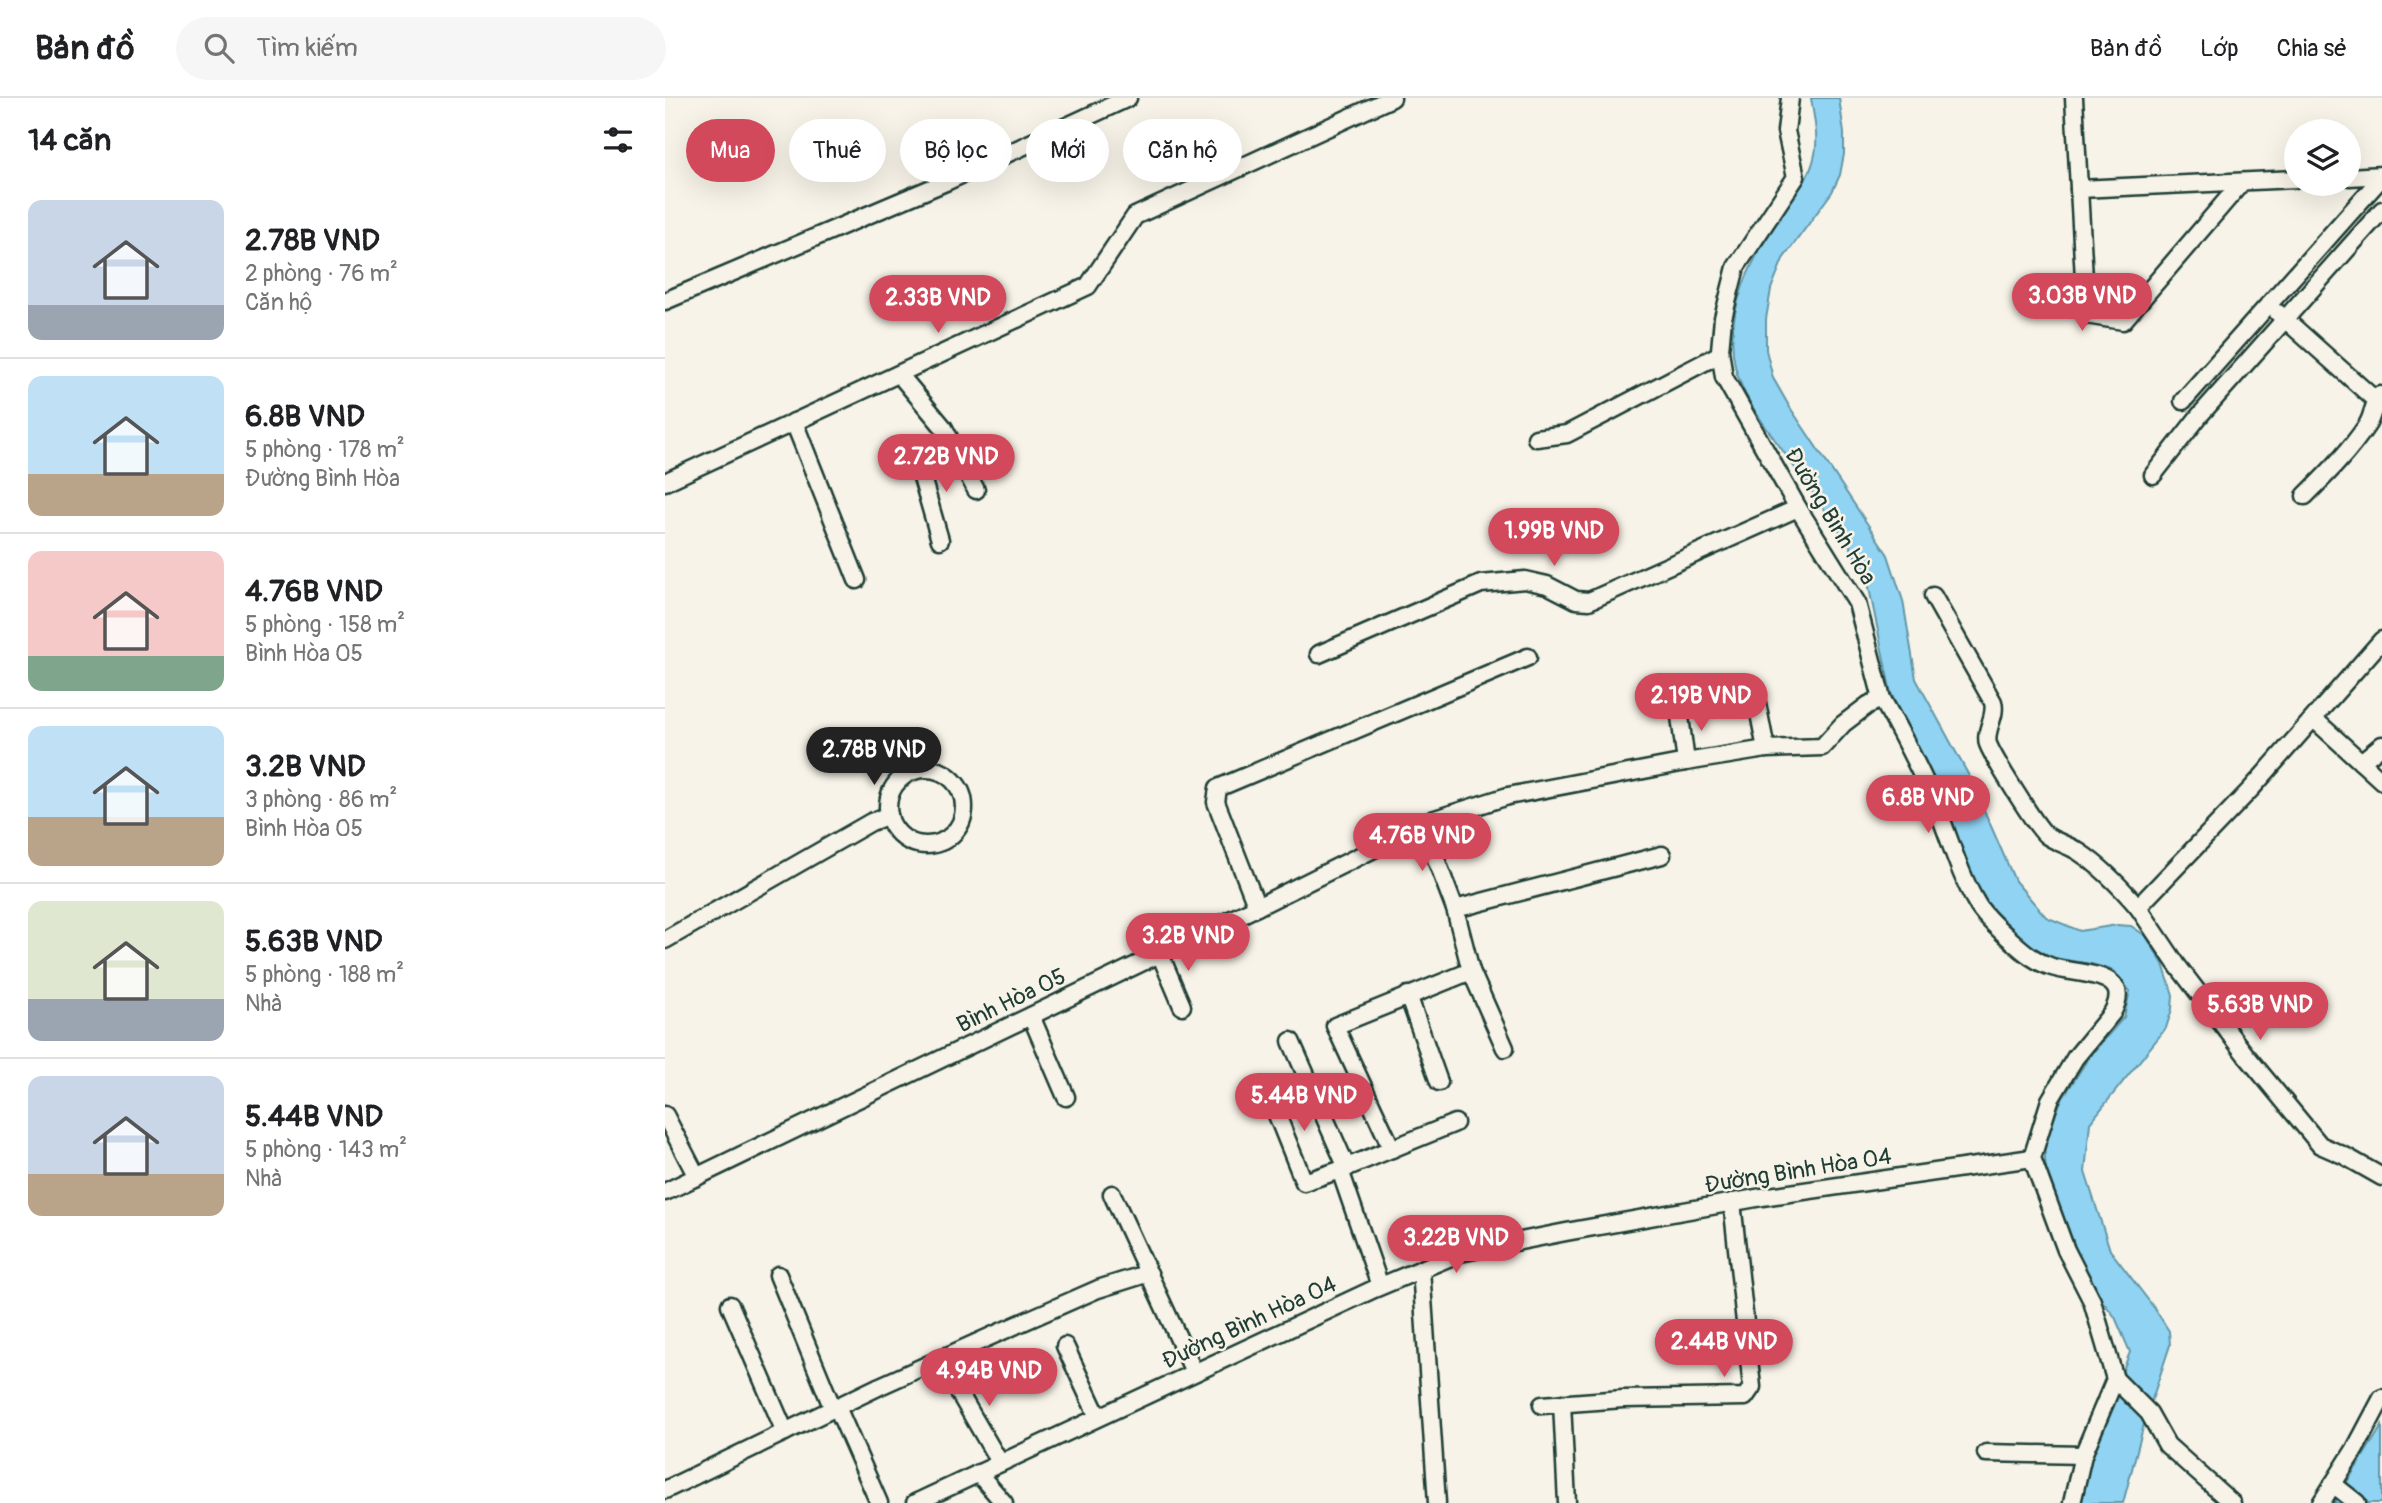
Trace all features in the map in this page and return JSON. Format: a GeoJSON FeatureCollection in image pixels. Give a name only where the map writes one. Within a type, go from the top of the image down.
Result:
{"type":"FeatureCollection","features":[{"type":"Feature","properties":{"kind":"street"},"geometry":{"type":"LineString","coordinates":[[665,301],[948,181],[1128,98]]}},
{"type":"Feature","properties":{"kind":"street"},"geometry":{"type":"LineString","coordinates":[[665,482],[1088,286],[1135,216],[1392,98]]}},
{"type":"Feature","properties":{"kind":"street","name":"Đường Bình Hòa"},"geometry":{"type":"LineString","coordinates":[[1790,98],[1786,131],[1796,177],[1736,267],[1723,318],[1720,354],[1724,377],[1798,508],[1857,603],[1882,699],[1924,779],[1976,904],[2033,959],[2053,967],[2105,978],[2117,989],[2116,1005],[2112,1013],[2075,1058],[2050,1100],[2032,1158]]}},
{"type":"Feature","properties":{"kind":"street"},"geometry":{"type":"LineString","coordinates":[[2074,98],[2086,314],[2123,321],[2242,182]]}},
{"type":"Feature","properties":{"kind":"street"},"geometry":{"type":"LineString","coordinates":[[2361,177],[2382,176]]}},
{"type":"Feature","properties":{"kind":"street"},"geometry":{"type":"LineString","coordinates":[[2183,401],[2382,176]]}},
{"type":"Feature","properties":{"kind":"street"},"geometry":{"type":"LineString","coordinates":[[2079,189],[2284,180]]}},
{"type":"Feature","properties":{"kind":"street"},"geometry":{"type":"LineString","coordinates":[[2153,475],[2200,415],[2382,210]]}},
{"type":"Feature","properties":{"kind":"street"},"geometry":{"type":"LineString","coordinates":[[2267,305],[2380,400],[2355,441],[2334,468],[2305,496]]}},
{"type":"Feature","properties":{"kind":"street"},"geometry":{"type":"LineString","coordinates":[[1536,438],[1567,434],[1720,354]]}},
{"type":"Feature","properties":{"kind":"street"},"geometry":{"type":"LineString","coordinates":[[898,374],[944,428],[976,489]]}},
{"type":"Feature","properties":{"kind":"street"},"geometry":{"type":"LineString","coordinates":[[794,422],[857,580]]}},
{"type":"Feature","properties":{"kind":"street"},"geometry":{"type":"LineString","coordinates":[[940,540],[921,474],[955,450]]}},
{"type":"Feature","properties":{"kind":"street"},"geometry":{"type":"LineString","coordinates":[[1319,654],[1481,584],[1525,580],[1547,585],[1576,600],[1589,601],[1798,508]]}},
{"type":"Feature","properties":{"kind":"street"},"geometry":{"type":"LineString","coordinates":[[1933,596],[1993,702],[1987,736],[1990,748],[2046,835],[2080,852],[2117,883],[2138,907],[2237,1043],[2320,1145],[2382,1177]]}},
{"type":"Feature","properties":{"kind":"street"},"geometry":{"type":"LineString","coordinates":[[2138,907],[2252,788],[2382,640]]}},
{"type":"Feature","properties":{"kind":"street"},"geometry":{"type":"LineString","coordinates":[[1257,907],[1216,802],[1218,788],[1528,657]]}},
{"type":"Feature","properties":{"kind":"street"},"geometry":{"type":"LineString","coordinates":[[1679,709],[1686,762],[1766,749],[1822,747],[1843,723],[1868,705],[1882,699]]}},
{"type":"Feature","properties":{"kind":"street"},"geometry":{"type":"LineString","coordinates":[[1757,703],[1766,749]]}},
{"type":"Feature","properties":{"kind":"street"},"geometry":{"type":"LineString","coordinates":[[2314,719],[2382,781]]}},
{"type":"Feature","properties":{"kind":"street"},"geometry":{"type":"LineString","coordinates":[[2361,762],[2382,745]]}},
{"type":"Feature","properties":{"kind":"street","name":"Bình Hòa 05"},"geometry":{"type":"LineString","coordinates":[[665,1192],[1423,825],[1509,796],[1686,762]]}},
{"type":"Feature","properties":{"kind":"street"},"geometry":{"type":"LineString","coordinates":[[924,770],[945,775],[954,781],[964,800],[962,821],[949,838],[939,843],[918,844],[908,840],[893,825],[889,814],[889,804],[897,784],[904,777],[924,770]]}},
{"type":"Feature","properties":{"kind":"street"},"geometry":{"type":"LineString","coordinates":[[665,940],[889,814]]}},
{"type":"Feature","properties":{"kind":"street"},"geometry":{"type":"LineString","coordinates":[[1423,825],[1455,909],[1471,971],[1505,1048]]}},
{"type":"Feature","properties":{"kind":"street"},"geometry":{"type":"LineString","coordinates":[[1455,909],[1662,855]]}},
{"type":"Feature","properties":{"kind":"street"},"geometry":{"type":"LineString","coordinates":[[1160,954],[1182,1006]]}},
{"type":"Feature","properties":{"kind":"street"},"geometry":{"type":"LineString","coordinates":[[1392,1149],[1335,1026],[1471,971]]}},
{"type":"Feature","properties":{"kind":"street"},"geometry":{"type":"LineString","coordinates":[[1408,995],[1439,1082]]}},
{"type":"Feature","properties":{"kind":"street"},"geometry":{"type":"LineString","coordinates":[[1031,1016],[1066,1097]]}},
{"type":"Feature","properties":{"kind":"street"},"geometry":{"type":"LineString","coordinates":[[1291,1041],[1343,1169],[1380,1286]]}},
{"type":"Feature","properties":{"kind":"street"},"geometry":{"type":"LineString","coordinates":[[1269,1095],[1304,1182],[1455,1123]]}},
{"type":"Feature","properties":{"kind":"street"},"geometry":{"type":"LineString","coordinates":[[665,1115],[697,1177]]}},
{"type":"Feature","properties":{"kind":"street"},"geometry":{"type":"LineString","coordinates":[[2032,1158],[2066,1251],[2092,1301],[2115,1379],[2149,1413],[2167,1445],[2232,1503]]}},
{"type":"Feature","properties":{"kind":"street","name":"Đường Bình Hòa 04"},"geometry":{"type":"LineString","coordinates":[[915,1503],[1380,1286],[1460,1253],[1732,1202],[2032,1158]]}},
{"type":"Feature","properties":{"kind":"street"},"geometry":{"type":"LineString","coordinates":[[1112,1194],[1194,1372]]}},
{"type":"Feature","properties":{"kind":"street"},"geometry":{"type":"LineString","coordinates":[[1542,1405],[1623,1399],[1745,1397],[1752,1387],[1732,1202]]}},
{"type":"Feature","properties":{"kind":"street"},"geometry":{"type":"LineString","coordinates":[[1421,1269],[1437,1503]]}},
{"type":"Feature","properties":{"kind":"street"},"geometry":{"type":"LineString","coordinates":[[665,1490],[835,1408],[1098,1289],[1149,1273]]}},
{"type":"Feature","properties":{"kind":"street"},"geometry":{"type":"LineString","coordinates":[[778,1275],[879,1503]]}},
{"type":"Feature","properties":{"kind":"street"},"geometry":{"type":"LineString","coordinates":[[730,1305],[785,1432]]}},
{"type":"Feature","properties":{"kind":"street"},"geometry":{"type":"LineString","coordinates":[[1065,1346],[1098,1417]]}},
{"type":"Feature","properties":{"kind":"street"},"geometry":{"type":"LineString","coordinates":[[947,1372],[1000,1463]]}},
{"type":"Feature","properties":{"kind":"street"},"geometry":{"type":"LineString","coordinates":[[2072,1503],[2083,1455],[2115,1379]]}},
{"type":"Feature","properties":{"kind":"street"},"geometry":{"type":"LineString","coordinates":[[2321,1503],[2355,1449],[2382,1398]]}},
{"type":"Feature","properties":{"kind":"street"},"geometry":{"type":"LineString","coordinates":[[1562,1403],[1567,1503]]}},
{"type":"Feature","properties":{"kind":"street"},"geometry":{"type":"LineString","coordinates":[[1986,1453],[2083,1455]]}},
{"type":"Feature","properties":{"kind":"street"},"geometry":{"type":"LineString","coordinates":[[978,1473],[1004,1503]]}},
{"type":"Feature","properties":{"kind":"street"},"geometry":{"type":"LineString","coordinates":[[2333,1484],[2352,1499]]}},
{"type":"Feature","properties":{"kind":"water"},"geometry":{"type":"Polygon","coordinates":[[[1811,98],[1839,98],[1844,154],[1840,175],[1832,192],[1783,259],[1771,289],[1766,319],[1766,350],[1773,378],[1888,555],[1903,601],[1916,679],[1969,776],[2015,881],[2046,917],[2080,931],[2117,925],[2131,926],[2146,936],[2163,964],[2173,995],[2166,1028],[2090,1123],[2085,1172],[2110,1250],[2169,1331],[2170,1345],[2144,1424],[2123,1503],[2079,1503],[2089,1456],[2130,1352],[2115,1317],[2092,1288],[2065,1229],[2046,1172],[2044,1144],[2061,1101],[2089,1057],[2124,1017],[2130,991],[2112,970],[2047,957],[1982,900],[1891,693],[1868,583],[1850,546],[1756,412],[1743,390],[1735,366],[1733,325],[1743,285],[1761,247],[1804,182],[1813,162],[1816,138],[1811,98]]]}},
{"type":"Feature","properties":{"kind":"water"},"geometry":{"type":"Polygon","coordinates":[[[2382,1426],[2382,1503],[2334,1503],[2382,1426]]]}}]}
